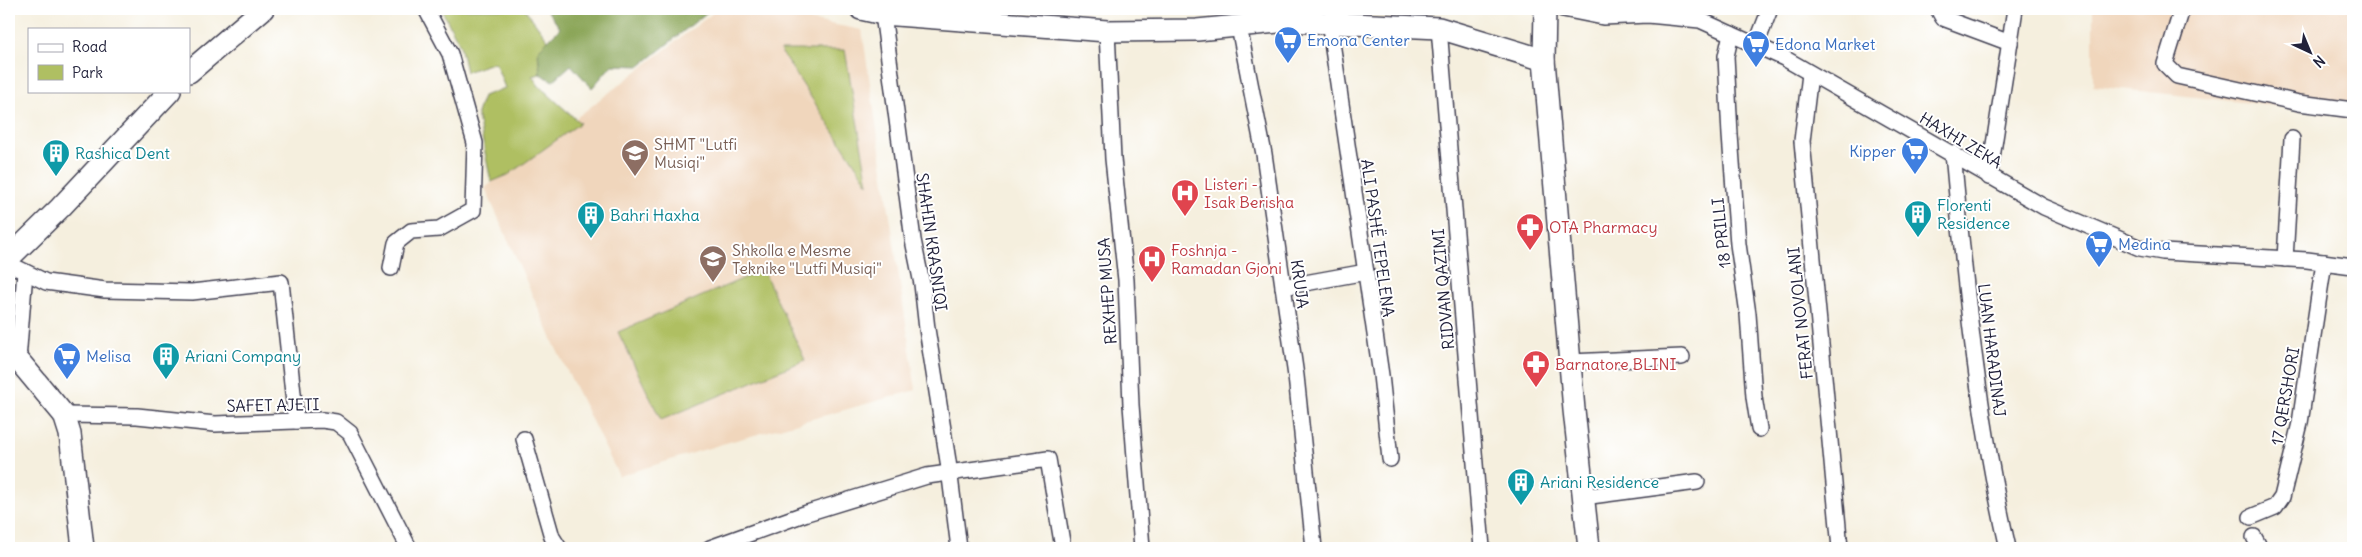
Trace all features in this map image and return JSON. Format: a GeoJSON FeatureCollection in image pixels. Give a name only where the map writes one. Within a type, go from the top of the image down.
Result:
{"type":"FeatureCollection","features":[{"type":"Feature","properties":{"kind":"street"},"geometry":{"type":"LineString","coordinates":[[190,71],[263,9]]}},
{"type":"Feature","properties":{"kind":"street"},"geometry":{"type":"LineString","coordinates":[[392,268],[396,243],[410,231],[439,230],[473,210],[475,143],[450,54],[426,9]]}},
{"type":"Feature","properties":{"kind":"street"},"geometry":{"type":"LineString","coordinates":[[861,9],[883,14],[1107,31],[1240,27],[1288,15],[1329,22],[1438,28],[1544,60]]}},
{"type":"Feature","properties":{"kind":"street"},"geometry":{"type":"LineString","coordinates":[[1545,9],[1544,60],[1570,362],[1589,548]]}},
{"type":"Feature","properties":{"kind":"street","name":"HAXHI ZEKA"},"geometry":{"type":"LineString","coordinates":[[1563,9],[1603,17],[1648,12],[1700,20],[1756,45],[1810,74],[1953,153],[1989,177],[2044,207],[2140,248],[2163,252],[2285,259],[2353,266]]}},
{"type":"Feature","properties":{"kind":"street"},"geometry":{"type":"LineString","coordinates":[[1756,45],[1770,9]]}},
{"type":"Feature","properties":{"kind":"street"},"geometry":{"type":"LineString","coordinates":[[1938,9],[1943,18],[2010,43]]}},
{"type":"Feature","properties":{"kind":"street"},"geometry":{"type":"LineString","coordinates":[[1989,177],[2016,9]]}},
{"type":"Feature","properties":{"kind":"street"},"geometry":{"type":"LineString","coordinates":[[2182,9],[2165,64],[2177,76],[2299,103],[2353,110]]}},
{"type":"Feature","properties":{"kind":"street","name":"SHAHIN KRASNIQI"},"geometry":{"type":"LineString","coordinates":[[883,14],[914,240],[922,284],[926,329],[950,473],[959,548]]}},
{"type":"Feature","properties":{"kind":"street","name":"ALI PASHË TEPELENA"},"geometry":{"type":"LineString","coordinates":[[1329,22],[1381,375],[1390,459]]}},
{"type":"Feature","properties":{"kind":"street","name":"KRUJA"},"geometry":{"type":"LineString","coordinates":[[1240,27],[1264,154],[1296,376],[1314,548]]}},
{"type":"Feature","properties":{"kind":"street","name":"RIDVAN QAZIMI"},"geometry":{"type":"LineString","coordinates":[[1438,28],[1482,548]]}},
{"type":"Feature","properties":{"kind":"street","name":"REXHEP MUSA"},"geometry":{"type":"LineString","coordinates":[[1107,31],[1113,159],[1126,280],[1131,405],[1142,548]]}},
{"type":"Feature","properties":{"kind":"street","name":"18 PRILLI"},"geometry":{"type":"LineString","coordinates":[[1732,34],[1726,56],[1738,244],[1748,314],[1754,397],[1759,429]]}},
{"type":"Feature","properties":{"kind":"street","name":"FERAT NOVOLANI"},"geometry":{"type":"LineString","coordinates":[[1810,74],[1802,142],[1840,548]]}},
{"type":"Feature","properties":{"kind":"street"},"geometry":{"type":"LineString","coordinates":[[9,258],[60,208],[169,92]]}},
{"type":"Feature","properties":{"kind":"street"},"geometry":{"type":"LineString","coordinates":[[2285,259],[2292,139]]}},
{"type":"Feature","properties":{"kind":"street","name":"LUAN HARADINAJ"},"geometry":{"type":"LineString","coordinates":[[1953,153],[1974,363],[1986,444],[2008,548]]}},
{"type":"Feature","properties":{"kind":"street","name":"17 QERSHORI"},"geometry":{"type":"LineString","coordinates":[[2251,517],[2275,507],[2282,497],[2300,423],[2324,262]]}},
{"type":"Feature","properties":{"kind":"street"},"geometry":{"type":"LineString","coordinates":[[9,264],[46,282],[105,290],[192,292],[281,282],[296,421]]}},
{"type":"Feature","properties":{"kind":"street"},"geometry":{"type":"LineString","coordinates":[[25,272],[14,355],[64,415],[70,434],[83,548]]}},
{"type":"Feature","properties":{"kind":"street"},"geometry":{"type":"LineString","coordinates":[[1283,287],[1366,272]]}},
{"type":"Feature","properties":{"kind":"street"},"geometry":{"type":"LineString","coordinates":[[1570,362],[1682,357]]}},
{"type":"Feature","properties":{"kind":"street","name":"SAFET AJETI"},"geometry":{"type":"LineString","coordinates":[[64,415],[138,416],[215,424],[322,420],[336,422],[350,433],[409,548]]}},
{"type":"Feature","properties":{"kind":"street"},"geometry":{"type":"LineString","coordinates":[[524,439],[552,537],[559,548]]}},
{"type":"Feature","properties":{"kind":"street"},"geometry":{"type":"LineString","coordinates":[[710,548],[741,543],[807,513],[927,476],[1048,459],[1063,548]]}},
{"type":"Feature","properties":{"kind":"street"},"geometry":{"type":"LineString","coordinates":[[1583,497],[1697,482]]}},
{"type":"Feature","properties":{"kind":"shaded area","name":"Shkolla e Mesme Teknike \"Lutfi Musiqi\""},"geometry":{"type":"Polygon","coordinates":[[[718,9],[751,9],[862,30],[916,390],[722,444],[619,476],[555,346],[485,188],[718,9]]]}},
{"type":"Feature","properties":{"kind":"shaded area"},"geometry":{"type":"Polygon","coordinates":[[[2093,9],[2353,9],[2353,114],[2093,86],[2093,9]]]}},
{"type":"Feature","properties":{"kind":"green space"},"geometry":{"type":"Polygon","coordinates":[[[441,9],[525,9],[548,40],[538,50],[540,74],[532,76],[539,86],[580,123],[508,175],[491,182],[477,113],[483,96],[505,88],[495,62],[466,72],[460,45],[441,9]]]}},
{"type":"Feature","properties":{"kind":"green space"},"geometry":{"type":"Polygon","coordinates":[[[546,9],[710,10],[640,66],[612,65],[592,88],[571,65],[553,81],[540,74],[538,50],[560,28],[546,9]]]}},
{"type":"Feature","properties":{"kind":"green space"},"geometry":{"type":"Polygon","coordinates":[[[780,50],[845,50],[868,184],[780,50]]]}},
{"type":"Feature","properties":{"kind":"green space"},"geometry":{"type":"Polygon","coordinates":[[[763,270],[805,360],[661,420],[618,332],[763,270]]]}},
{"type":"Feature","properties":{"kind":"place","name":"Emona Center"},"geometry":{"type":"Point","coordinates":[1288,64]}},
{"type":"Feature","properties":{"kind":"place","name":"Edona Market"},"geometry":{"type":"Point","coordinates":[1756,68]}},
{"type":"Feature","properties":{"kind":"place","name":"Kipper"},"geometry":{"type":"Point","coordinates":[1915,175]}},
{"type":"Feature","properties":{"kind":"place","name":"Rashica Dent"},"geometry":{"type":"Point","coordinates":[56,177]}},
{"type":"Feature","properties":{"kind":"place","name":"SHMT \"Lutfi Musiqi\""},"geometry":{"type":"Point","coordinates":[635,177]}},
{"type":"Feature","properties":{"kind":"place","name":"Listeri - Isak Berisha"},"geometry":{"type":"Point","coordinates":[1185,217]}},
{"type":"Feature","properties":{"kind":"place","name":"Florenti Residence"},"geometry":{"type":"Point","coordinates":[1918,238]}},
{"type":"Feature","properties":{"kind":"place","name":"Bahri Haxha"},"geometry":{"type":"Point","coordinates":[591,239]}},
{"type":"Feature","properties":{"kind":"place","name":"OTA Pharmacy"},"geometry":{"type":"Point","coordinates":[1530,251]}},
{"type":"Feature","properties":{"kind":"place","name":"Medina"},"geometry":{"type":"Point","coordinates":[2099,268]}},
{"type":"Feature","properties":{"kind":"place","name":"Shkolla e Mesme Teknike \"Lutfi Musiqi\""},"geometry":{"type":"Point","coordinates":[713,283]}},
{"type":"Feature","properties":{"kind":"place","name":"Foshnja - Ramadan Gjoni"},"geometry":{"type":"Point","coordinates":[1152,283]}},
{"type":"Feature","properties":{"kind":"place","name":"Melisa"},"geometry":{"type":"Point","coordinates":[67,380]}},
{"type":"Feature","properties":{"kind":"place","name":"Ariani Company"},"geometry":{"type":"Point","coordinates":[166,380]}},
{"type":"Feature","properties":{"kind":"place","name":"Barnatore BLINI"},"geometry":{"type":"Point","coordinates":[1536,388]}},
{"type":"Feature","properties":{"kind":"place","name":"Ariani Residence"},"geometry":{"type":"Point","coordinates":[1521,506]}}]}
